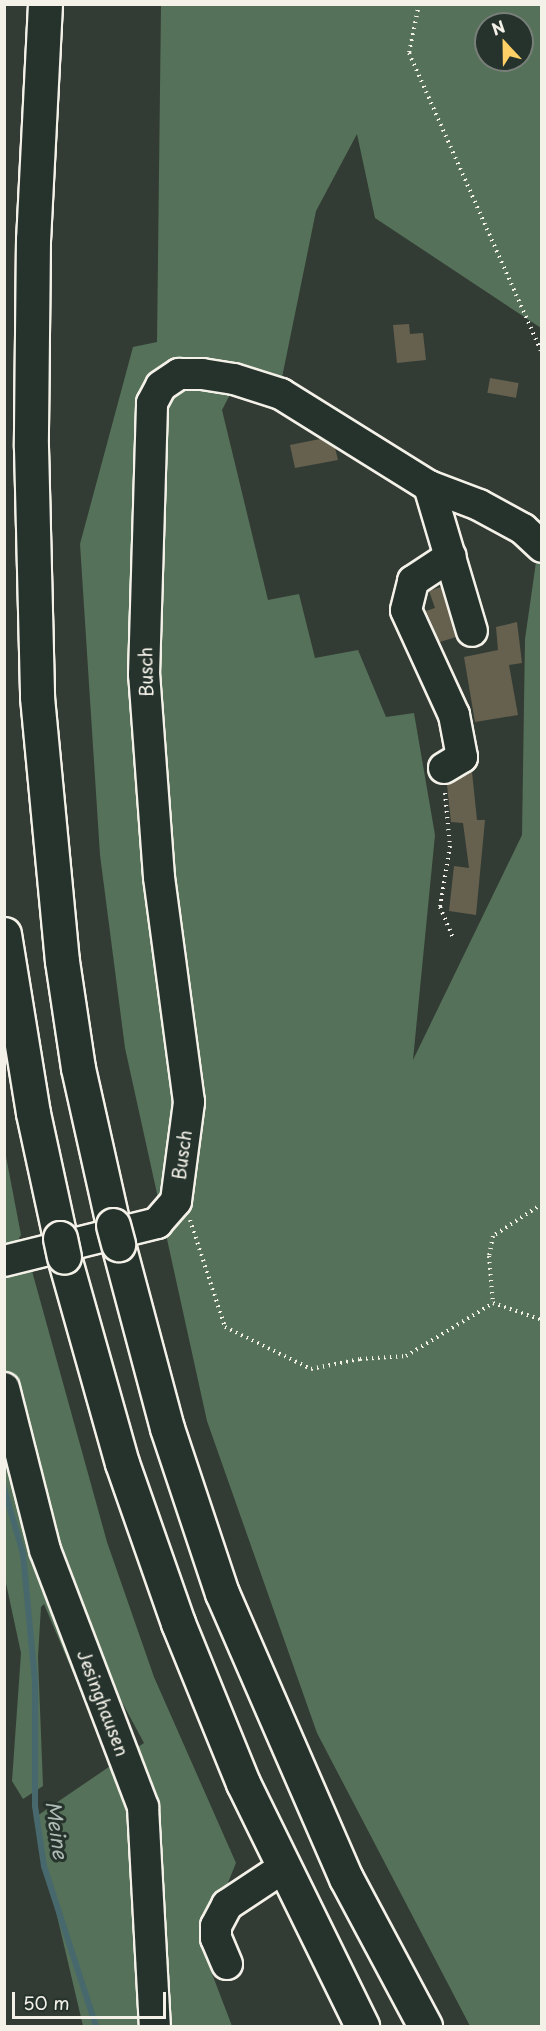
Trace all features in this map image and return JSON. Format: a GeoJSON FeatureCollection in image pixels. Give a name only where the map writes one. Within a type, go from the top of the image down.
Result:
{"type":"FeatureCollection","features":[{"type":"Feature","properties":{"kind":"highway"},"geometry":{"type":"LineString","coordinates":[[45,4],[33,251],[31,447],[37,697],[62,961],[78,1068],[115,1234],[167,1428],[222,1593],[346,1878],[425,2026]]}},
{"type":"Feature","properties":{"kind":"highway"},"geometry":{"type":"LineString","coordinates":[[4,934],[33,1113],[62,1247],[122,1463],[178,1623],[243,1783],[362,2026]]}},
{"type":"Feature","properties":{"kind":"street","name":"Busch"},"geometry":{"type":"LineString","coordinates":[[4,1261],[158,1223],[176,1201],[189,1102],[159,877],[144,675],[152,403],[161,386],[179,374],[234,379],[281,394],[429,486],[479,505],[523,529],[542,547]]}},
{"type":"Feature","properties":{"kind":"street"},"geometry":{"type":"LineString","coordinates":[[429,486],[472,631]]}},
{"type":"Feature","properties":{"kind":"street"},"geometry":{"type":"LineString","coordinates":[[444,768],[462,757],[454,715],[406,610],[413,581],[451,556]]}},
{"type":"Feature","properties":{"kind":"street","name":"Jesinghausen"},"geometry":{"type":"LineString","coordinates":[[4,1388],[45,1550],[143,1807],[155,2026]]}},
{"type":"Feature","properties":{"kind":"street"},"geometry":{"type":"LineString","coordinates":[[227,1964],[216,1938],[216,1926],[227,1905],[283,1868]]}},
{"type":"Feature","properties":{"kind":"path"},"geometry":{"type":"LineString","coordinates":[[419,4],[409,53],[542,353]]}},
{"type":"Feature","properties":{"kind":"path"},"geometry":{"type":"LineString","coordinates":[[444,768],[450,846],[440,907],[453,937]]}},
{"type":"Feature","properties":{"kind":"path"},"geometry":{"type":"LineString","coordinates":[[178,1183],[225,1327],[311,1369],[360,1359],[406,1356],[493,1303]]}},
{"type":"Feature","properties":{"kind":"path"},"geometry":{"type":"LineString","coordinates":[[493,1303],[489,1256],[493,1236],[542,1204]]}},
{"type":"Feature","properties":{"kind":"path"},"geometry":{"type":"LineString","coordinates":[[493,1303],[542,1320]]}},
{"type":"Feature","properties":{"kind":"green space"},"geometry":{"type":"Polygon","coordinates":[[[161,5],[541,5],[541,328],[375,218],[357,134],[316,211],[278,397],[237,381],[222,410],[268,600],[299,594],[315,658],[358,650],[386,717],[414,713],[435,835],[413,1060],[522,835],[525,639],[541,527],[541,2026],[470,2026],[317,1733],[207,1421],[125,1048],[100,855],[80,544],[133,347],[157,342],[161,5]]]}},
{"type":"Feature","properties":{"kind":"green space"},"geometry":{"type":"Polygon","coordinates":[[[4,1146],[21,1235],[14,1247],[5,1245],[4,1146]]]}},
{"type":"Feature","properties":{"kind":"green space"},"geometry":{"type":"Polygon","coordinates":[[[32,1271],[107,1542],[154,1677],[236,1863],[225,1890],[200,1925],[201,1945],[232,2026],[83,2026],[34,1818],[144,1743],[115,1689],[84,1699],[44,1604],[41,1607],[38,1657],[43,1786],[23,1799],[12,1781],[21,1653],[4,1574],[4,1280],[12,1272],[32,1271]]]}},
{"type":"Feature","properties":{"kind":"building"},"geometry":{"type":"Polygon","coordinates":[[[409,324],[410,334],[423,333],[426,360],[397,363],[393,325],[409,324]]]}},
{"type":"Feature","properties":{"kind":"building"},"geometry":{"type":"Polygon","coordinates":[[[490,378],[519,383],[516,398],[487,393],[490,378]]]}},
{"type":"Feature","properties":{"kind":"building"},"geometry":{"type":"Polygon","coordinates":[[[320,439],[335,448],[338,460],[295,468],[290,445],[320,439]]]}},
{"type":"Feature","properties":{"kind":"building"},"geometry":{"type":"Polygon","coordinates":[[[441,587],[456,637],[440,642],[426,611],[435,608],[429,591],[441,587]]]}},
{"type":"Feature","properties":{"kind":"building"},"geometry":{"type":"Polygon","coordinates":[[[517,622],[522,663],[509,665],[518,715],[475,722],[464,657],[498,650],[496,627],[517,622]]]}},
{"type":"Feature","properties":{"kind":"building"},"geometry":{"type":"Polygon","coordinates":[[[472,772],[477,820],[485,820],[476,915],[449,911],[454,866],[469,868],[463,823],[451,822],[447,785],[472,772]]]}},
{"type":"Feature","properties":{"kind":"waterway","name":"Meine"},"geometry":{"type":"LineString","coordinates":[[4,1488],[23,1554],[35,1680],[35,1806],[44,1866],[96,2026]]}}]}
